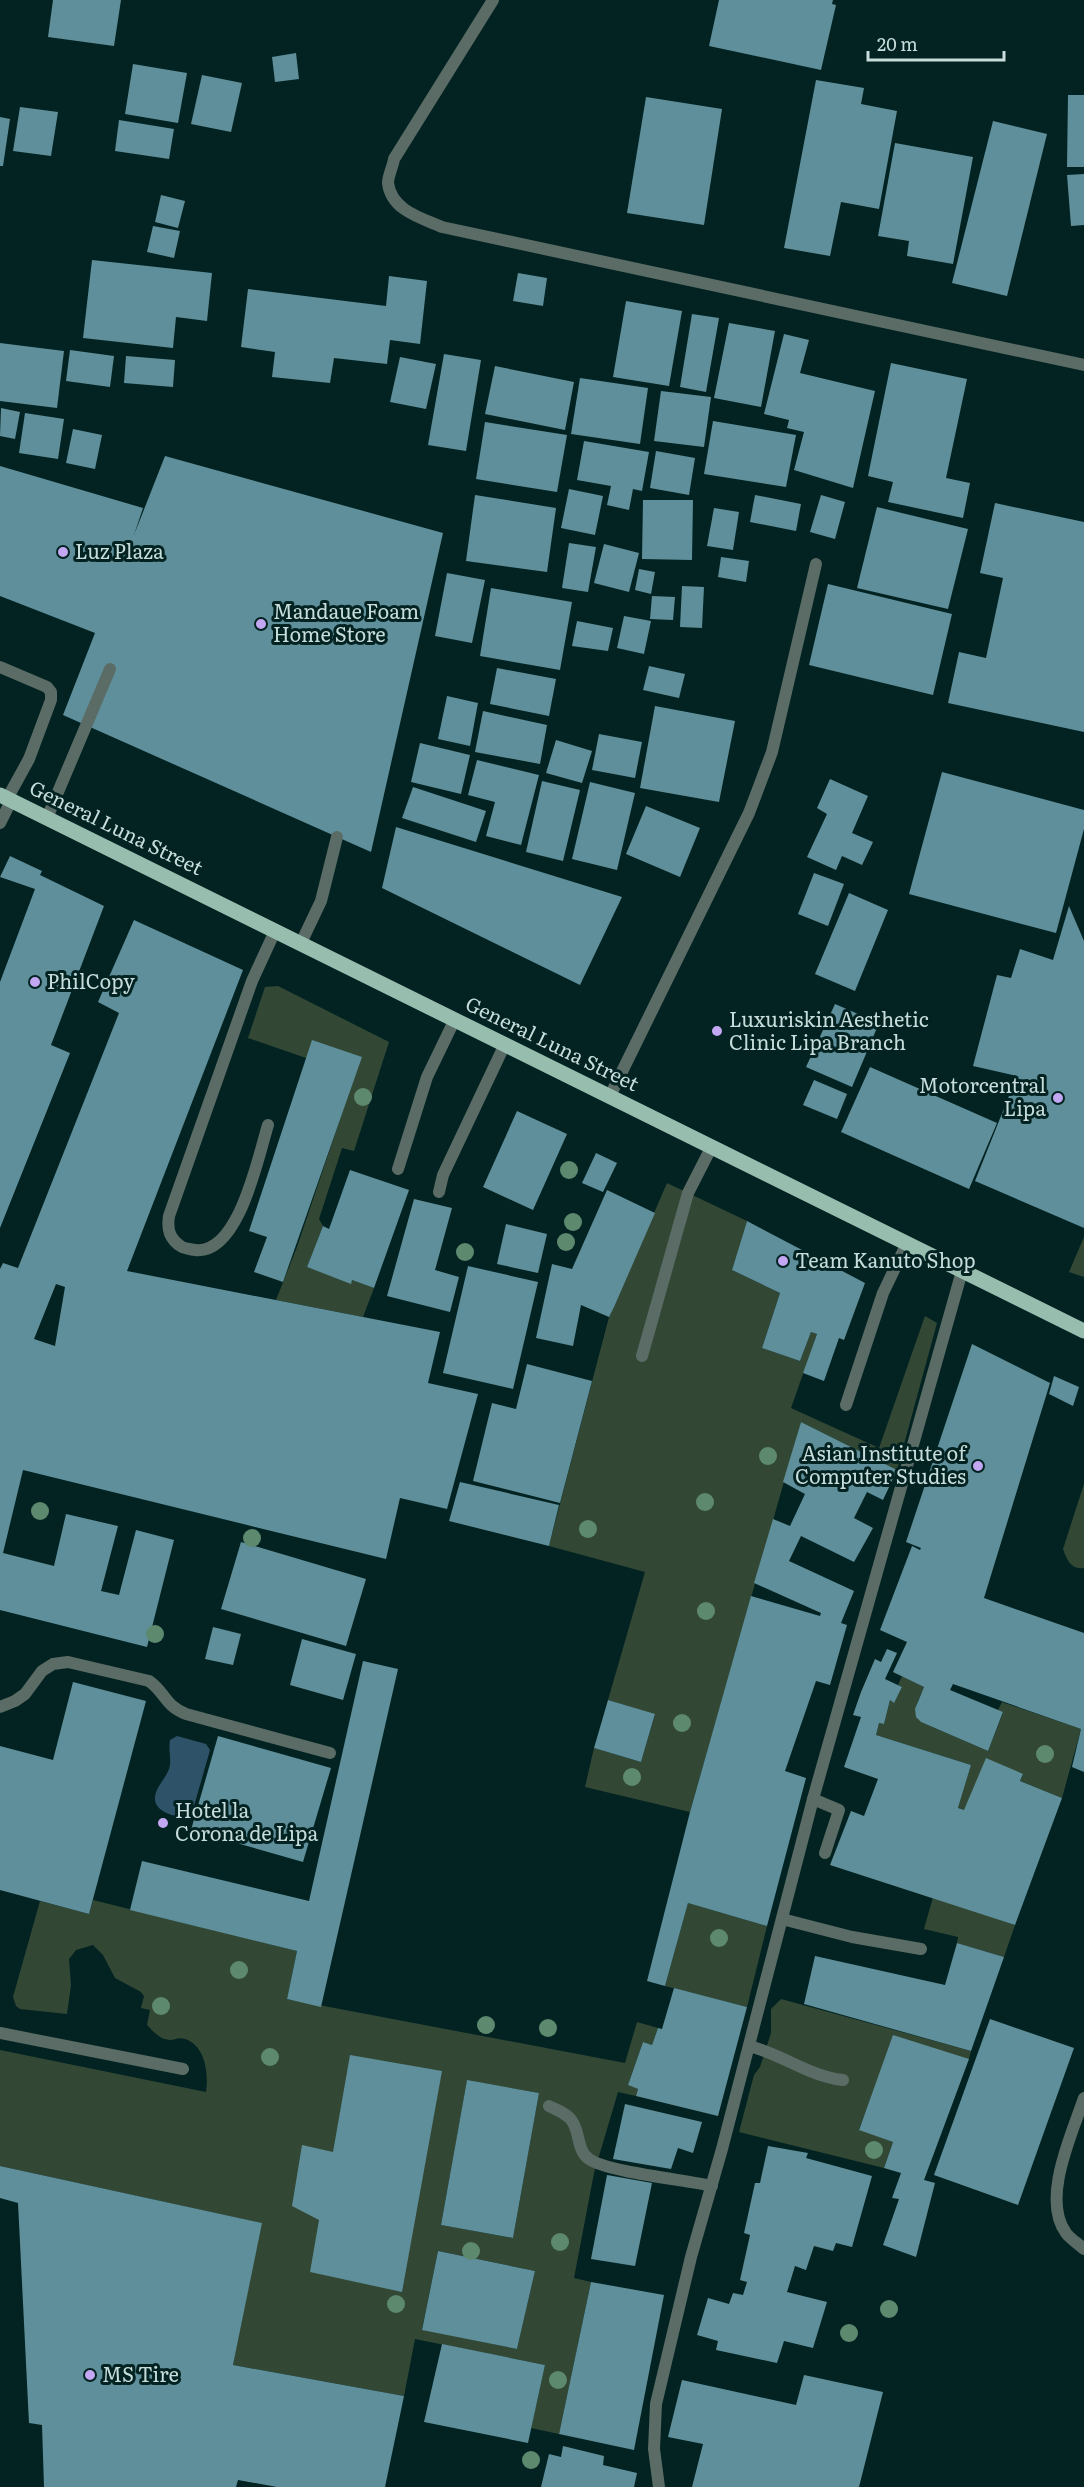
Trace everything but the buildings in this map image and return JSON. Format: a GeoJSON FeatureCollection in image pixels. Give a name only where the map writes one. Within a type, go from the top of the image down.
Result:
{"type":"FeatureCollection","features":[{"type":"Feature","properties":{"kind":"main road","name":"General Luna Street"},"geometry":{"type":"LineString","coordinates":[[6,798],[1084,1331]]}},
{"type":"Feature","properties":{"kind":"street"},"geometry":{"type":"LineString","coordinates":[[493,0],[394,159],[388,182],[395,202],[412,215],[442,227],[1084,364]]}},
{"type":"Feature","properties":{"kind":"street"},"geometry":{"type":"LineString","coordinates":[[610,1096],[749,813],[768,762],[816,564]]}},
{"type":"Feature","properties":{"kind":"street"},"geometry":{"type":"LineString","coordinates":[[0,666],[47,687],[51,692],[51,700],[28,759],[6,798],[0,823]]}},
{"type":"Feature","properties":{"kind":"street"},"geometry":{"type":"LineString","coordinates":[[47,818],[110,669]]}},
{"type":"Feature","properties":{"kind":"street"},"geometry":{"type":"LineString","coordinates":[[301,943],[321,900],[338,837]]}},
{"type":"Feature","properties":{"kind":"street"},"geometry":{"type":"LineString","coordinates":[[268,1125],[242,1208],[232,1227],[219,1242],[202,1250],[184,1248],[173,1240],[167,1229],[169,1216],[252,981],[275,931]]}},
{"type":"Feature","properties":{"kind":"street"},"geometry":{"type":"LineString","coordinates":[[398,1169],[427,1077],[455,1019]]}},
{"type":"Feature","properties":{"kind":"street"},"geometry":{"type":"LineString","coordinates":[[439,1192],[443,1175],[505,1044]]}},
{"type":"Feature","properties":{"kind":"street"},"geometry":{"type":"LineString","coordinates":[[642,1356],[688,1193],[712,1146]]}},
{"type":"Feature","properties":{"kind":"street"},"geometry":{"type":"LineString","coordinates":[[846,1405],[883,1293],[907,1243]]}},
{"type":"Feature","properties":{"kind":"street"},"geometry":{"type":"LineString","coordinates":[[659,2487],[654,2449],[656,2404],[691,2257],[712,2186],[813,1799],[962,1271]]}},
{"type":"Feature","properties":{"kind":"street"},"geometry":{"type":"LineString","coordinates":[[0,1707],[25,1694],[42,1671],[53,1664],[68,1662],[149,1682],[159,1688],[169,1705],[186,1714],[330,1753]]}},
{"type":"Feature","properties":{"kind":"street"},"geometry":{"type":"LineString","coordinates":[[813,1799],[839,1810],[825,1852]]}},
{"type":"Feature","properties":{"kind":"street"},"geometry":{"type":"LineString","coordinates":[[782,1919],[852,1937],[921,1949]]}},
{"type":"Feature","properties":{"kind":"street"},"geometry":{"type":"LineString","coordinates":[[0,2033],[183,2068]]}},
{"type":"Feature","properties":{"kind":"street"},"geometry":{"type":"LineString","coordinates":[[749,2046],[776,2053],[812,2073],[843,2080]]}},
{"type":"Feature","properties":{"kind":"street"},"geometry":{"type":"LineString","coordinates":[[1084,2098],[1063,2161],[1055,2205],[1066,2233],[1084,2249]]}},
{"type":"Feature","properties":{"kind":"street"},"geometry":{"type":"LineString","coordinates":[[549,2106],[561,2111],[572,2121],[584,2154],[598,2164],[712,2186]]}},
{"type":"Feature","properties":{"kind":"green space"},"geometry":{"type":"Polygon","coordinates":[[[278,986],[389,1042],[354,1151],[342,1148],[319,1219],[323,1226],[307,1267],[350,1283],[352,1280],[374,1288],[363,1317],[276,1300],[297,1247],[361,1057],[306,1058],[248,1038],[265,987],[278,986]]]}},
{"type":"Feature","properties":{"kind":"green space"},"geometry":{"type":"Polygon","coordinates":[[[667,1183],[747,1221],[732,1270],[780,1293],[762,1348],[800,1361],[811,1332],[817,1334],[791,1408],[879,1448],[925,1316],[937,1323],[897,1470],[801,1422],[690,1812],[585,1787],[594,1748],[641,1762],[655,1715],[608,1700],[645,1572],[549,1546],[609,1317],[667,1183]]]}},
{"type":"Feature","properties":{"kind":"green space"},"geometry":{"type":"Polygon","coordinates":[[[1084,1237],[1084,1277],[1069,1272],[1084,1237]]]}},
{"type":"Feature","properties":{"kind":"green space"},"geometry":{"type":"Polygon","coordinates":[[[1084,1484],[1084,1568],[1080,1568],[1070,1563],[1063,1549],[1084,1484]]]}},
{"type":"Feature","properties":{"kind":"green space"},"geometry":{"type":"Polygon","coordinates":[[[902,1676],[924,1687],[916,1709],[921,1722],[988,1751],[1003,1713],[998,1710],[1002,1702],[1081,1729],[1062,1798],[1020,1781],[1023,1775],[964,1810],[958,1808],[971,1765],[876,1735],[879,1723],[884,1724],[890,1700],[894,1702],[902,1687],[898,1685],[902,1676]]]}},
{"type":"Feature","properties":{"kind":"green space"},"geometry":{"type":"Polygon","coordinates":[[[933,1897],[1015,1925],[1004,1957],[957,1943],[958,1937],[924,1929],[933,1897]]]}},
{"type":"Feature","properties":{"kind":"green space"},"geometry":{"type":"Polygon","coordinates":[[[93,1900],[297,1951],[287,1999],[625,2063],[637,2022],[658,2028],[652,2045],[643,2042],[628,2085],[638,2089],[636,2096],[618,2092],[594,2173],[574,2278],[591,2282],[559,2434],[531,2428],[545,2365],[415,2339],[404,2396],[233,2365],[261,2223],[0,2166],[0,2050],[206,2092],[206,2069],[197,2047],[183,2038],[164,2039],[152,2030],[147,2025],[150,2010],[141,2008],[144,1996],[141,1992],[115,1978],[103,1955],[93,1945],[76,1950],[69,1959],[71,1985],[67,2014],[20,2009],[16,2006],[13,1997],[40,1901],[89,1914],[93,1900]],[[467,2081],[441,2225],[513,2238],[539,2093],[467,2081]],[[438,2251],[422,2329],[517,2349],[535,2271],[438,2251]]]}},
{"type":"Feature","properties":{"kind":"green space"},"geometry":{"type":"Polygon","coordinates":[[[688,1903],[767,1926],[747,2007],[665,1986],[688,1903]]]}},
{"type":"Feature","properties":{"kind":"green space"},"geometry":{"type":"Polygon","coordinates":[[[781,1999],[971,2051],[969,2059],[876,2084],[859,2129],[893,2142],[884,2168],[739,2132],[754,2075],[760,2067],[771,2033],[771,2009],[781,1999]]]}},
{"type":"Feature","properties":{"kind":"water"},"geometry":{"type":"Polygon","coordinates":[[[177,1736],[206,1744],[210,1750],[190,1820],[164,1812],[156,1803],[155,1797],[170,1766],[170,1740],[177,1736]]]}},
{"type":"Feature","properties":{"kind":"place","name":"Luz Plaza"},"geometry":{"type":"Point","coordinates":[63,552]}},
{"type":"Feature","properties":{"kind":"place","name":"Mandaue Foam Home Store"},"geometry":{"type":"Point","coordinates":[261,624]}},
{"type":"Feature","properties":{"kind":"place","name":"PhilCopy"},"geometry":{"type":"Point","coordinates":[35,982]}},
{"type":"Feature","properties":{"kind":"place","name":"Luxuriskin Aesthetic Clinic Lipa Branch"},"geometry":{"type":"Point","coordinates":[717,1031]}},
{"type":"Feature","properties":{"kind":"place","name":"Motorcentral Lipa"},"geometry":{"type":"Point","coordinates":[1058,1098]}},
{"type":"Feature","properties":{"kind":"place","name":"Team Kanuto Shop"},"geometry":{"type":"Point","coordinates":[783,1261]}},
{"type":"Feature","properties":{"kind":"place","name":"Asian Institute of Computer Studies"},"geometry":{"type":"Point","coordinates":[978,1466]}},
{"type":"Feature","properties":{"kind":"place","name":"Hotel la Corona de Lipa"},"geometry":{"type":"Point","coordinates":[163,1823]}},
{"type":"Feature","properties":{"kind":"place","name":"MS Tire"},"geometry":{"type":"Point","coordinates":[90,2375]}}]}
